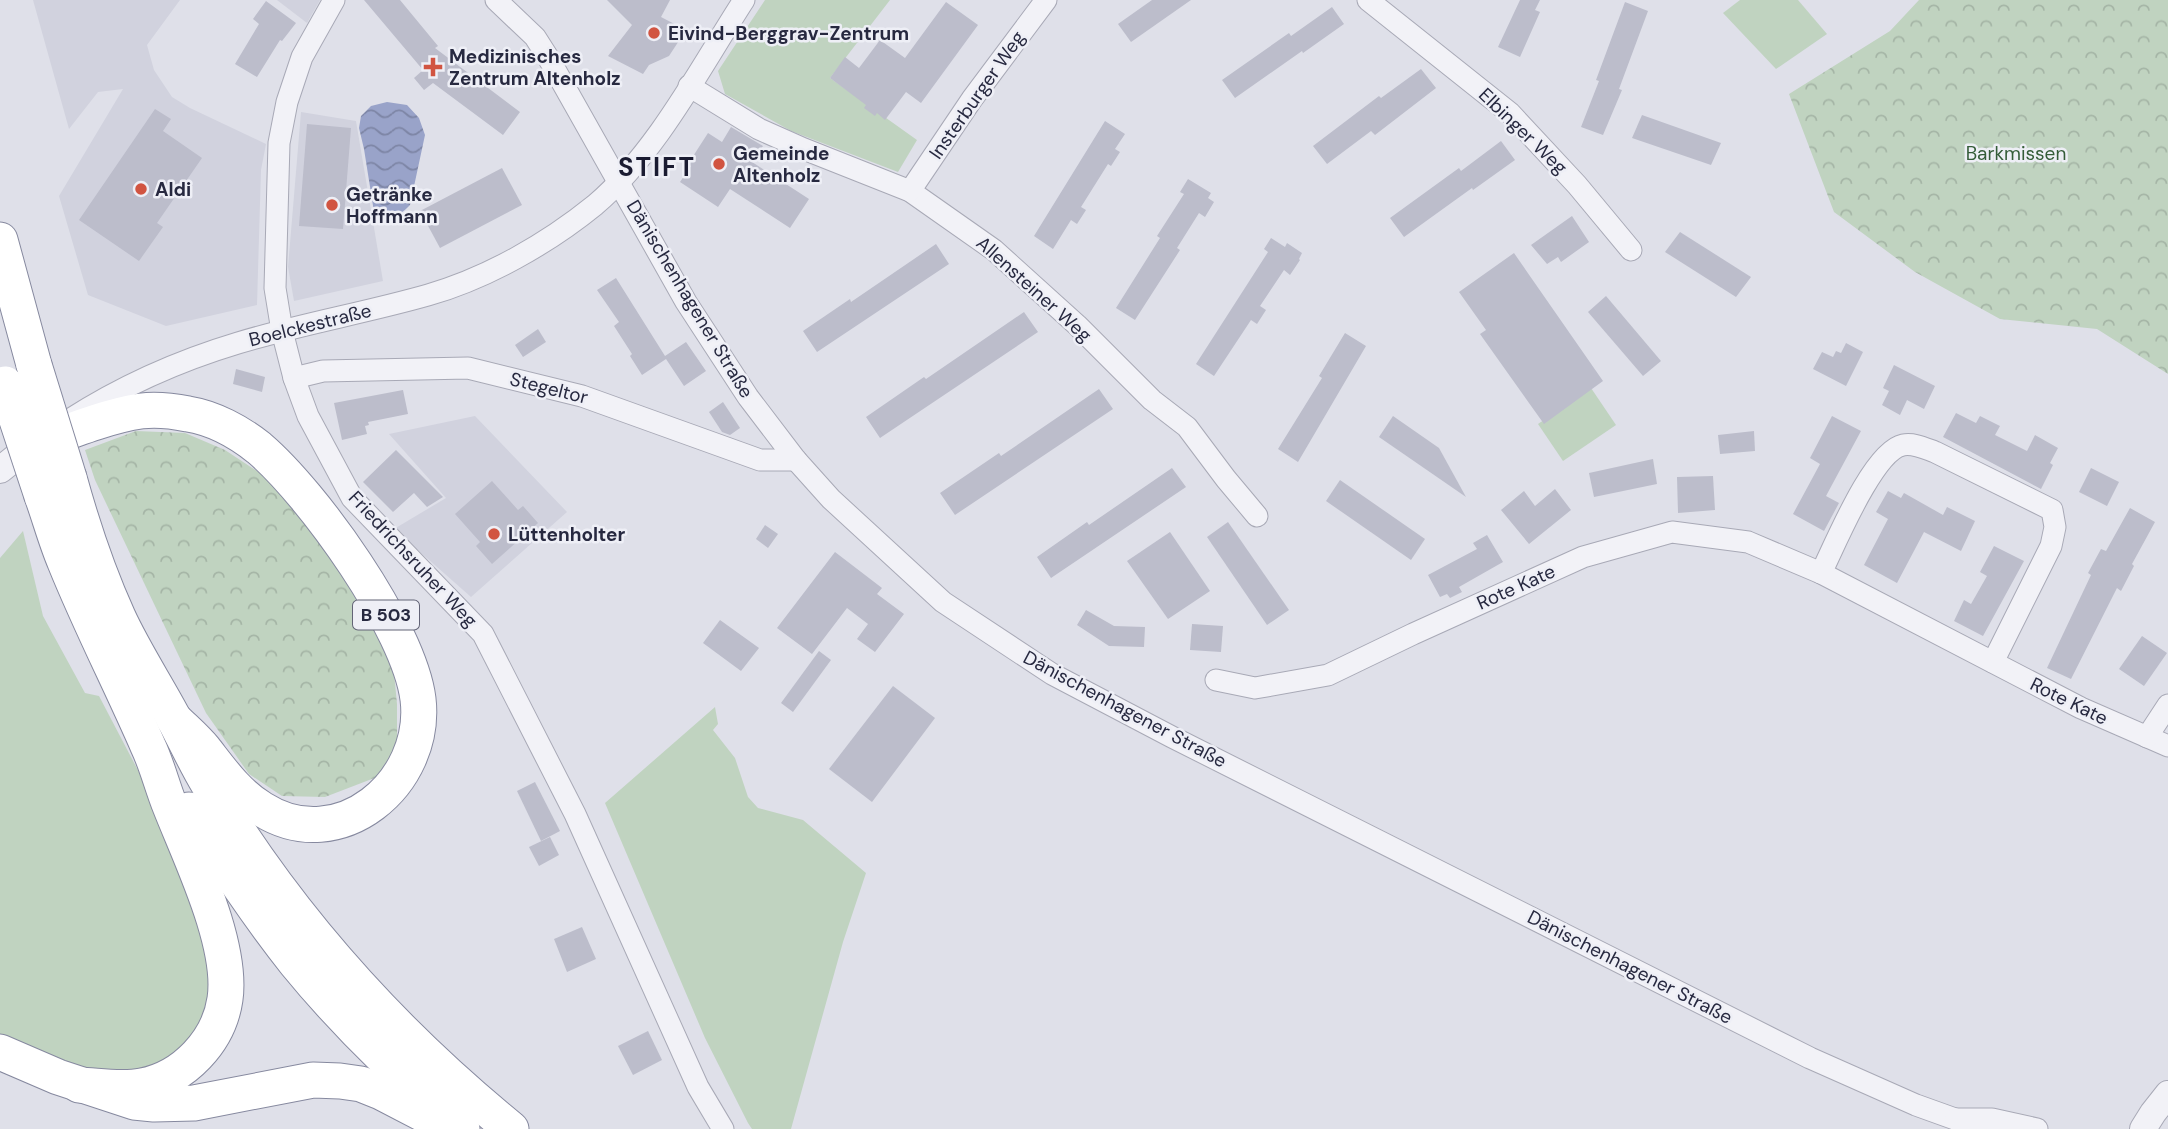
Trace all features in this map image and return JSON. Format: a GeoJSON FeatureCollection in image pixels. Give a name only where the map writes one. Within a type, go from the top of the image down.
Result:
{"type":"FeatureCollection","features":[{"type":"Feature","properties":{"kind":"highway","name":"B 503"},"geometry":{"type":"LineString","coordinates":[[0,240],[13,371],[56,487],[64,560],[149,748],[240,889],[297,964],[360,1034],[462,1129]]}},
{"type":"Feature","properties":{"kind":"highway","name":"B 503"},"geometry":{"type":"LineString","coordinates":[[30,446],[141,411],[191,414],[217,422],[256,446],[289,477],[339,540],[388,619],[412,676],[418,699],[415,738],[408,761],[394,785],[377,802],[360,813],[336,822],[317,825],[290,821],[264,811],[242,795],[202,747],[174,719]]}},
{"type":"Feature","properties":{"kind":"highway","name":"B 503"},"geometry":{"type":"LineString","coordinates":[[56,487],[80,517],[118,618],[208,783],[268,876],[325,949],[379,1009],[471,1096],[511,1129]]}},
{"type":"Feature","properties":{"kind":"highway"},"geometry":{"type":"LineString","coordinates":[[79,1085],[141,1086],[160,1081],[179,1071],[192,1061],[212,1034],[225,998],[223,961],[212,915],[149,748]]}},
{"type":"Feature","properties":{"kind":"highway"},"geometry":{"type":"LineString","coordinates":[[0,1052],[79,1085],[134,1102],[172,1104],[218,1100],[313,1080],[361,1084],[381,1091],[452,1129]]}},
{"type":"Feature","properties":{"kind":"street","name":"Friedrichsruher Weg"},"geometry":{"type":"LineString","coordinates":[[334,0],[302,57],[287,102],[279,143],[275,288],[293,377],[308,416],[352,498],[483,634],[575,814],[698,1087],[723,1129]]}},
{"type":"Feature","properties":{"kind":"street","name":"Dänischenhagener Straße"},"geometry":{"type":"LineString","coordinates":[[496,0],[535,37],[686,302],[748,397],[796,460],[831,499],[943,601],[1052,674],[1810,1058],[1963,1124],[1992,1119],[2036,1129]]}},
{"type":"Feature","properties":{"kind":"street","name":"Boelckestraße"},"geometry":{"type":"LineString","coordinates":[[0,470],[30,446],[130,384],[198,356],[282,331],[429,295],[474,279],[562,228],[594,205],[618,182],[651,142],[744,0]]}},
{"type":"Feature","properties":{"kind":"street","name":"Insterburger Weg"},"geometry":{"type":"LineString","coordinates":[[910,191],[972,99],[1046,0]]}},
{"type":"Feature","properties":{"kind":"street","name":"Elbinger Weg"},"geometry":{"type":"LineString","coordinates":[[1368,0],[1510,113],[1569,176],[1631,250]]}},
{"type":"Feature","properties":{"kind":"street","name":"Allensteiner Weg"},"geometry":{"type":"LineString","coordinates":[[689,86],[777,138],[910,191],[994,250],[1077,325],[1152,400],[1187,427],[1257,516]]}},
{"type":"Feature","properties":{"kind":"street","name":"Stegeltor"},"geometry":{"type":"LineString","coordinates":[[293,377],[323,371],[467,368],[582,396],[760,460],[796,460]]}},
{"type":"Feature","properties":{"kind":"street"},"geometry":{"type":"LineString","coordinates":[[1821,573],[1868,480],[1884,457],[1900,445],[1916,445],[1935,452],[2052,510],[2055,527],[2051,546],[1993,662]]}},
{"type":"Feature","properties":{"kind":"street","name":"Rote Kate"},"geometry":{"type":"LineString","coordinates":[[1216,680],[1255,688],[1328,675],[1583,557],[1672,532],[1748,542],[1821,573],[2081,708],[2168,746]]}},
{"type":"Feature","properties":{"kind":"street"},"geometry":{"type":"LineString","coordinates":[[2147,737],[2168,705]]}},
{"type":"Feature","properties":{"kind":"street"},"geometry":{"type":"LineString","coordinates":[[2143,1129],[2152,1112],[2168,1094]]}},
{"type":"Feature","properties":{"kind":"shaded area"},"geometry":{"type":"Polygon","coordinates":[[[33,0],[180,0],[147,45],[154,70],[172,97],[266,144],[261,170],[257,305],[166,326],[88,295],[59,196],[123,89],[98,92],[69,129],[33,0]]]}},
{"type":"Feature","properties":{"kind":"shaded area"},"geometry":{"type":"Polygon","coordinates":[[[277,0],[320,0],[307,23],[277,0]]]}},
{"type":"Feature","properties":{"kind":"shaded area"},"geometry":{"type":"Polygon","coordinates":[[[301,112],[356,121],[383,281],[294,301],[288,267],[301,112]]]}},
{"type":"Feature","properties":{"kind":"shaded area"},"geometry":{"type":"Polygon","coordinates":[[[475,416],[567,512],[471,597],[394,529],[446,498],[389,434],[475,416]]]}},
{"type":"Feature","properties":{"kind":"green space"},"geometry":{"type":"Polygon","coordinates":[[[765,0],[890,0],[830,78],[917,140],[898,172],[791,131],[725,94],[718,71],[765,0]]]}},
{"type":"Feature","properties":{"kind":"green space"},"geometry":{"type":"Polygon","coordinates":[[[1740,0],[1798,0],[1827,34],[1776,69],[1723,13],[1740,0]]]}},
{"type":"Feature","properties":{"kind":"green space","name":"Barkmissen"},"geometry":{"type":"Polygon","coordinates":[[[1919,0],[2168,0],[2168,374],[2097,329],[2000,319],[1915,272],[1834,212],[1789,94],[1890,31],[1919,0]]]}},
{"type":"Feature","properties":{"kind":"green space"},"geometry":{"type":"Polygon","coordinates":[[[1591,388],[1616,425],[1563,461],[1538,424],[1591,388]]]}},
{"type":"Feature","properties":{"kind":"green space"},"geometry":{"type":"Polygon","coordinates":[[[136,431],[185,433],[225,450],[263,475],[329,549],[393,662],[397,745],[377,777],[325,797],[282,796],[249,774],[206,713],[95,480],[85,450],[136,431]]]}},
{"type":"Feature","properties":{"kind":"green space"},"geometry":{"type":"Polygon","coordinates":[[[23,531],[43,616],[85,693],[99,696],[152,797],[211,943],[209,1019],[169,1066],[115,1079],[0,1038],[0,558],[23,531]]]}},
{"type":"Feature","properties":{"kind":"green space"},"geometry":{"type":"Polygon","coordinates":[[[715,707],[718,724],[713,730],[735,758],[748,797],[758,808],[803,820],[866,873],[843,942],[791,1129],[752,1129],[748,1123],[705,1038],[605,803],[715,707]]]}},
{"type":"Feature","properties":{"kind":"water"},"geometry":{"type":"Polygon","coordinates":[[[387,102],[407,105],[419,118],[425,135],[410,205],[388,218],[374,212],[359,128],[361,116],[371,106],[387,102]]]}},
{"type":"Feature","properties":{"kind":"building","name":"Medizinisches Zentrum Altenholz"},"geometry":{"type":"Polygon","coordinates":[[[364,0],[400,0],[438,46],[435,48],[520,112],[503,135],[433,83],[424,90],[414,78],[423,70],[364,0]]]}},
{"type":"Feature","properties":{"kind":"building"},"geometry":{"type":"Polygon","coordinates":[[[607,0],[670,0],[661,17],[686,30],[669,56],[649,65],[643,74],[608,56],[632,25],[607,0]]]}},
{"type":"Feature","properties":{"kind":"building"},"geometry":{"type":"Polygon","coordinates":[[[1152,0],[1191,0],[1131,42],[1118,24],[1152,0]]]}},
{"type":"Feature","properties":{"kind":"building"},"geometry":{"type":"Polygon","coordinates":[[[1520,0],[1540,0],[1535,10],[1540,12],[1520,57],[1498,47],[1520,0]]]}},
{"type":"Feature","properties":{"kind":"building"},"geometry":{"type":"Polygon","coordinates":[[[266,1],[296,23],[282,41],[280,40],[257,77],[235,64],[259,24],[253,19],[266,1]]]}},
{"type":"Feature","properties":{"kind":"building"},"geometry":{"type":"Polygon","coordinates":[[[946,2],[978,25],[921,103],[906,92],[885,120],[877,113],[875,116],[864,108],[866,105],[830,78],[845,57],[859,68],[880,40],[905,58],[946,2]]]}},
{"type":"Feature","properties":{"kind":"building"},"geometry":{"type":"Polygon","coordinates":[[[1625,2],[1648,11],[1619,89],[1622,90],[1603,135],[1581,127],[1625,2]]]}},
{"type":"Feature","properties":{"kind":"building"},"geometry":{"type":"Polygon","coordinates":[[[1332,7],[1344,24],[1235,98],[1222,80],[1289,33],[1291,36],[1332,7]]]}},
{"type":"Feature","properties":{"kind":"building"},"geometry":{"type":"Polygon","coordinates":[[[1421,69],[1436,88],[1375,135],[1371,131],[1327,164],[1313,146],[1379,96],[1381,98],[1421,69]]]}},
{"type":"Feature","properties":{"kind":"building","name":"Aldi"},"geometry":{"type":"Polygon","coordinates":[[[155,109],[171,119],[163,131],[202,158],[157,223],[163,227],[139,261],[79,220],[155,109]]]}},
{"type":"Feature","properties":{"kind":"building"},"geometry":{"type":"Polygon","coordinates":[[[1642,115],[1721,143],[1711,165],[1632,138],[1642,115]]]}},
{"type":"Feature","properties":{"kind":"building"},"geometry":{"type":"Polygon","coordinates":[[[1105,121],[1125,134],[1115,149],[1120,152],[1111,166],[1108,164],[1081,207],[1086,210],[1077,224],[1071,220],[1053,249],[1034,236],[1105,121]]]}},
{"type":"Feature","properties":{"kind":"building"},"geometry":{"type":"Polygon","coordinates":[[[307,124],[351,128],[343,229],[299,226],[307,124]]]}},
{"type":"Feature","properties":{"kind":"building"},"geometry":{"type":"Polygon","coordinates":[[[731,127],[763,146],[752,162],[809,199],[790,228],[730,189],[718,207],[680,182],[708,133],[722,142],[731,127]]]}},
{"type":"Feature","properties":{"kind":"building"},"geometry":{"type":"Polygon","coordinates":[[[1501,141],[1515,160],[1404,237],[1390,218],[1501,141]]]}},
{"type":"Feature","properties":{"kind":"building"},"geometry":{"type":"Polygon","coordinates":[[[502,168],[522,205],[440,248],[420,211],[502,168]]]}},
{"type":"Feature","properties":{"kind":"building"},"geometry":{"type":"Polygon","coordinates":[[[1188,179],[1211,193],[1208,198],[1214,202],[1205,217],[1199,213],[1177,248],[1180,250],[1135,320],[1116,308],[1160,238],[1157,236],[1184,194],[1180,192],[1188,179]]]}},
{"type":"Feature","properties":{"kind":"building"},"geometry":{"type":"Polygon","coordinates":[[[1572,216],[1589,242],[1561,262],[1558,257],[1547,264],[1531,245],[1572,216]]]}},
{"type":"Feature","properties":{"kind":"building"},"geometry":{"type":"Polygon","coordinates":[[[1680,232],[1751,277],[1736,297],[1665,252],[1680,232]]]}},
{"type":"Feature","properties":{"kind":"building"},"geometry":{"type":"Polygon","coordinates":[[[1271,238],[1285,247],[1287,243],[1302,253],[1300,260],[1290,275],[1284,270],[1260,306],[1266,310],[1257,324],[1251,320],[1214,376],[1196,364],[1268,252],[1264,249],[1271,238]]]}},
{"type":"Feature","properties":{"kind":"building"},"geometry":{"type":"Polygon","coordinates":[[[936,244],[949,264],[817,352],[803,331],[936,244]]]}},
{"type":"Feature","properties":{"kind":"building"},"geometry":{"type":"Polygon","coordinates":[[[1514,253],[1603,381],[1544,424],[1480,334],[1486,330],[1459,292],[1514,253]]]}},
{"type":"Feature","properties":{"kind":"building"},"geometry":{"type":"Polygon","coordinates":[[[616,278],[665,356],[686,342],[706,371],[684,386],[666,359],[642,375],[614,326],[619,322],[597,290],[616,278]]]}},
{"type":"Feature","properties":{"kind":"building"},"geometry":{"type":"Polygon","coordinates":[[[1606,296],[1661,361],[1643,376],[1588,312],[1606,296]]]}},
{"type":"Feature","properties":{"kind":"building"},"geometry":{"type":"Polygon","coordinates":[[[1024,312],[1038,332],[880,438],[866,417],[1024,312]]]}},
{"type":"Feature","properties":{"kind":"building"},"geometry":{"type":"Polygon","coordinates":[[[538,329],[546,342],[523,357],[515,345],[538,329]]]}},
{"type":"Feature","properties":{"kind":"building"},"geometry":{"type":"Polygon","coordinates":[[[1345,333],[1366,346],[1298,462],[1278,449],[1322,378],[1319,376],[1345,333]]]}},
{"type":"Feature","properties":{"kind":"building"},"geometry":{"type":"Polygon","coordinates":[[[1846,343],[1863,352],[1846,386],[1813,369],[1822,352],[1833,357],[1836,351],[1841,353],[1846,343]]]}},
{"type":"Feature","properties":{"kind":"building"},"geometry":{"type":"Polygon","coordinates":[[[1894,365],[1935,386],[1924,409],[1907,400],[1900,415],[1882,405],[1889,391],[1883,388],[1894,365]]]}},
{"type":"Feature","properties":{"kind":"building"},"geometry":{"type":"Polygon","coordinates":[[[236,369],[265,377],[262,392],[233,384],[236,369]]]}},
{"type":"Feature","properties":{"kind":"building"},"geometry":{"type":"Polygon","coordinates":[[[1099,389],[1113,409],[955,515],[940,493],[999,453],[1001,456],[1099,389]]]}},
{"type":"Feature","properties":{"kind":"building"},"geometry":{"type":"Polygon","coordinates":[[[403,390],[408,414],[368,422],[369,425],[365,426],[367,434],[342,440],[334,403],[403,390]]]}},
{"type":"Feature","properties":{"kind":"building"},"geometry":{"type":"Polygon","coordinates":[[[723,402],[740,428],[730,435],[722,432],[709,412],[723,402]]]}},
{"type":"Feature","properties":{"kind":"building"},"geometry":{"type":"Polygon","coordinates":[[[1956,413],[1976,423],[1980,416],[2000,426],[1995,435],[2027,451],[2035,435],[2058,448],[2041,489],[1943,437],[1956,413]]]}},
{"type":"Feature","properties":{"kind":"building"},"geometry":{"type":"Polygon","coordinates":[[[1393,416],[1439,448],[1466,497],[1379,437],[1393,416]]]}},
{"type":"Feature","properties":{"kind":"building"},"geometry":{"type":"Polygon","coordinates":[[[1832,416],[1861,431],[1826,496],[1839,503],[1824,531],[1793,514],[1820,464],[1810,458],[1832,416]]]}},
{"type":"Feature","properties":{"kind":"building"},"geometry":{"type":"Polygon","coordinates":[[[1754,431],[1755,451],[1720,454],[1718,435],[1754,431]]]}},
{"type":"Feature","properties":{"kind":"building"},"geometry":{"type":"Polygon","coordinates":[[[396,450],[443,497],[427,507],[414,493],[393,512],[363,482],[396,450]]]}},
{"type":"Feature","properties":{"kind":"building"},"geometry":{"type":"Polygon","coordinates":[[[1653,459],[1657,484],[1594,497],[1589,473],[1653,459]]]}},
{"type":"Feature","properties":{"kind":"building"},"geometry":{"type":"Polygon","coordinates":[[[1172,468],[1186,487],[1051,578],[1037,557],[1172,468]]]}},
{"type":"Feature","properties":{"kind":"building"},"geometry":{"type":"Polygon","coordinates":[[[2091,468],[2119,482],[2107,506],[2079,492],[2091,468]]]}},
{"type":"Feature","properties":{"kind":"building"},"geometry":{"type":"Polygon","coordinates":[[[1713,476],[1715,510],[1678,513],[1677,477],[1713,476]]]}},
{"type":"Feature","properties":{"kind":"building"},"geometry":{"type":"Polygon","coordinates":[[[1340,480],[1425,539],[1411,560],[1326,501],[1340,480]]]}},
{"type":"Feature","properties":{"kind":"building"},"geometry":{"type":"Polygon","coordinates":[[[492,481],[518,510],[523,506],[538,523],[492,564],[476,546],[480,542],[455,514],[492,481]]]}},
{"type":"Feature","properties":{"kind":"building"},"geometry":{"type":"Polygon","coordinates":[[[1555,489],[1571,510],[1529,544],[1501,510],[1524,491],[1535,506],[1555,489]]]}},
{"type":"Feature","properties":{"kind":"building"},"geometry":{"type":"Polygon","coordinates":[[[1888,491],[1901,498],[1904,493],[1943,515],[1947,507],[1975,521],[1961,551],[1924,532],[1897,583],[1864,565],[1888,519],[1876,512],[1888,491]]]}},
{"type":"Feature","properties":{"kind":"building"},"geometry":{"type":"Polygon","coordinates":[[[2130,508],[2155,522],[2121,591],[2117,588],[2071,679],[2047,668],[2091,575],[2088,573],[2101,549],[2106,551],[2130,508]]]}},
{"type":"Feature","properties":{"kind":"building"},"geometry":{"type":"Polygon","coordinates":[[[1228,522],[1289,610],[1267,625],[1207,537],[1228,522]]]}},
{"type":"Feature","properties":{"kind":"building"},"geometry":{"type":"Polygon","coordinates":[[[765,525],[778,534],[768,548],[756,539],[765,525]]]}},
{"type":"Feature","properties":{"kind":"building"},"geometry":{"type":"Polygon","coordinates":[[[1170,532],[1210,591],[1168,619],[1127,561],[1170,532]]]}},
{"type":"Feature","properties":{"kind":"building"},"geometry":{"type":"Polygon","coordinates":[[[1487,535],[1503,562],[1459,587],[1462,592],[1450,598],[1447,594],[1440,597],[1428,575],[1477,549],[1473,543],[1487,535]]]}},
{"type":"Feature","properties":{"kind":"building"},"geometry":{"type":"Polygon","coordinates":[[[1994,546],[2024,561],[1983,636],[1954,621],[1964,600],[1971,604],[1987,576],[1980,572],[1994,546]]]}},
{"type":"Feature","properties":{"kind":"building"},"geometry":{"type":"Polygon","coordinates":[[[835,552],[882,588],[877,594],[904,614],[875,652],[857,639],[868,624],[847,608],[812,654],[777,628],[835,552]]]}},
{"type":"Feature","properties":{"kind":"building"},"geometry":{"type":"Polygon","coordinates":[[[1086,610],[1114,626],[1145,627],[1144,647],[1109,646],[1077,625],[1086,610]]]}},
{"type":"Feature","properties":{"kind":"building"},"geometry":{"type":"Polygon","coordinates":[[[720,620],[759,648],[741,671],[703,643],[720,620]]]}},
{"type":"Feature","properties":{"kind":"building"},"geometry":{"type":"Polygon","coordinates":[[[1192,624],[1223,626],[1221,652],[1190,650],[1192,624]]]}},
{"type":"Feature","properties":{"kind":"building"},"geometry":{"type":"Polygon","coordinates":[[[2142,636],[2167,653],[2144,686],[2119,669],[2142,636]]]}},
{"type":"Feature","properties":{"kind":"building"},"geometry":{"type":"Polygon","coordinates":[[[819,651],[831,660],[793,712],[781,703],[819,651]]]}},
{"type":"Feature","properties":{"kind":"building"},"geometry":{"type":"Polygon","coordinates":[[[893,686],[935,718],[872,802],[829,769],[893,686]]]}},
{"type":"Feature","properties":{"kind":"building"},"geometry":{"type":"Polygon","coordinates":[[[535,782],[560,831],[541,841],[517,791],[535,782]]]}},
{"type":"Feature","properties":{"kind":"building"},"geometry":{"type":"Polygon","coordinates":[[[550,837],[559,855],[539,866],[529,847],[550,837]]]}},
{"type":"Feature","properties":{"kind":"building"},"geometry":{"type":"Polygon","coordinates":[[[582,927],[596,959],[567,972],[554,939],[582,927]]]}},
{"type":"Feature","properties":{"kind":"building"},"geometry":{"type":"Polygon","coordinates":[[[648,1031],[662,1060],[633,1075],[618,1046],[648,1031]]]}},
{"type":"Feature","properties":{"kind":"place","name":"Eivind-Berggrav-Zentrum"},"geometry":{"type":"Point","coordinates":[654,33]}},
{"type":"Feature","properties":{"kind":"place","name":"Medizinisches Zentrum Altenholz"},"geometry":{"type":"Point","coordinates":[433,67]}},
{"type":"Feature","properties":{"kind":"place","name":"Gemeinde Altenholz"},"geometry":{"type":"Point","coordinates":[719,164]}},
{"type":"Feature","properties":{"kind":"place","name":"Aldi"},"geometry":{"type":"Point","coordinates":[141,189]}},
{"type":"Feature","properties":{"kind":"place","name":"Getränke Hoffmann"},"geometry":{"type":"Point","coordinates":[332,205]}},
{"type":"Feature","properties":{"kind":"place","name":"Lüttenholter"},"geometry":{"type":"Point","coordinates":[494,534]}},
{"type":"Feature","properties":{"kind":"district","name":"STIFT"},"geometry":{"type":"Point","coordinates":[657,167]}}]}
